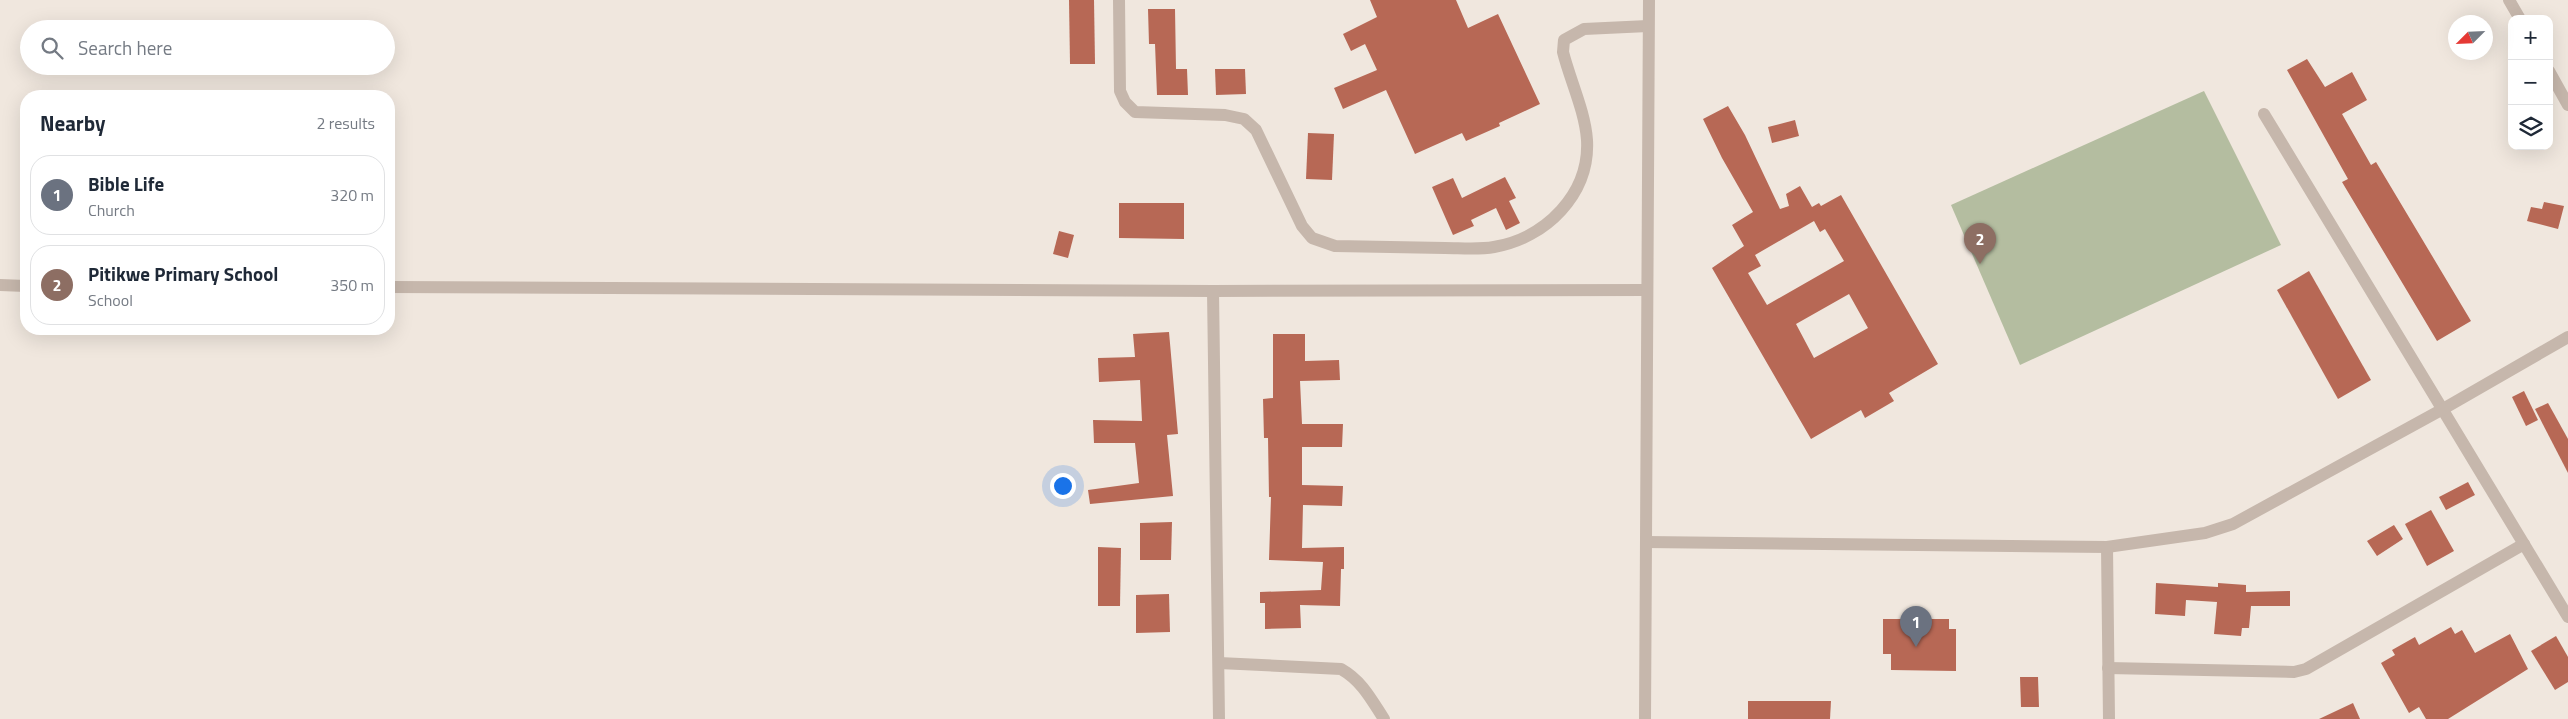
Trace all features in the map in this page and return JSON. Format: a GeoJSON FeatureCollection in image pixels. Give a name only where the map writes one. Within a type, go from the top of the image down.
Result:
{"type":"FeatureCollection","features":[{"type":"Feature","properties":{"kind":"street"},"geometry":{"type":"LineString","coordinates":[[1119,0],[1120,91],[1131,109],[1135,112],[1225,115],[1249,122],[1256,130],[1302,226],[1312,238],[1335,246],[1492,248],[1517,240],[1545,225],[1561,210],[1577,190],[1586,154],[1584,125],[1563,52],[1564,40],[1584,30],[1648,26]]}},
{"type":"Feature","properties":{"kind":"street"},"geometry":{"type":"LineString","coordinates":[[1645,719],[1649,0]]}},
{"type":"Feature","properties":{"kind":"street"},"geometry":{"type":"LineString","coordinates":[[2509,0],[2518,15]]}},
{"type":"Feature","properties":{"kind":"street"},"geometry":{"type":"LineString","coordinates":[[2553,78],[2568,105]]}},
{"type":"Feature","properties":{"kind":"street"},"geometry":{"type":"LineString","coordinates":[[2264,114],[2568,617]]}},
{"type":"Feature","properties":{"kind":"street"},"geometry":{"type":"LineString","coordinates":[[0,286],[20,286]]}},
{"type":"Feature","properties":{"kind":"street"},"geometry":{"type":"LineString","coordinates":[[395,287],[1213,291],[1647,290]]}},
{"type":"Feature","properties":{"kind":"street"},"geometry":{"type":"LineString","coordinates":[[1213,291],[1219,719]]}},
{"type":"Feature","properties":{"kind":"street"},"geometry":{"type":"LineString","coordinates":[[1646,542],[2107,547],[2204,533],[2233,524],[2443,409],[2568,337]]}},
{"type":"Feature","properties":{"kind":"street"},"geometry":{"type":"LineString","coordinates":[[2108,668],[2294,672],[2306,669],[2524,544]]}},
{"type":"Feature","properties":{"kind":"street"},"geometry":{"type":"LineString","coordinates":[[2107,547],[2109,719]]}},
{"type":"Feature","properties":{"kind":"street"},"geometry":{"type":"LineString","coordinates":[[1219,663],[1341,669],[1353,676],[1364,687],[1384,719]]}},
{"type":"Feature","properties":{"kind":"green space"},"geometry":{"type":"Polygon","coordinates":[[[2204,91],[2281,245],[2020,365],[1951,205],[2204,91]]]}},
{"type":"Feature","properties":{"kind":"building"},"geometry":{"type":"Polygon","coordinates":[[[1069,0],[1094,0],[1095,64],[1070,64],[1069,0]]]}},
{"type":"Feature","properties":{"kind":"building"},"geometry":{"type":"Polygon","coordinates":[[[1370,0],[1456,0],[1468,28],[1498,14],[1540,104],[1499,123],[1500,126],[1466,141],[1462,133],[1415,154],[1386,90],[1343,109],[1334,88],[1377,70],[1365,44],[1351,51],[1343,34],[1377,17],[1370,0]]]}},
{"type":"Feature","properties":{"kind":"building"},"geometry":{"type":"Polygon","coordinates":[[[1148,9],[1175,9],[1176,69],[1187,69],[1188,95],[1157,95],[1155,44],[1149,44],[1148,9]]]}},
{"type":"Feature","properties":{"kind":"building"},"geometry":{"type":"Polygon","coordinates":[[[2307,59],[2325,87],[2352,72],[2367,100],[2342,114],[2371,165],[2376,162],[2471,321],[2437,341],[2342,182],[2348,179],[2287,70],[2307,59]]]}},
{"type":"Feature","properties":{"kind":"building"},"geometry":{"type":"Polygon","coordinates":[[[1215,69],[1245,69],[1246,94],[1216,95],[1215,69]]]}},
{"type":"Feature","properties":{"kind":"building"},"geometry":{"type":"Polygon","coordinates":[[[1728,106],[1745,135],[1780,209],[1789,206],[1786,194],[1800,186],[1812,207],[1819,203],[1821,206],[1841,195],[1938,364],[1889,393],[1894,401],[1865,418],[1861,410],[1811,439],[1712,268],[1744,246],[1732,225],[1753,212],[1722,158],[1703,119],[1728,106]],[[1814,221],[1755,255],[1761,266],[1748,273],[1767,305],[1844,261],[1825,229],[1820,232],[1814,221]],[[1849,294],[1796,324],[1814,358],[1868,328],[1849,294]]]}},
{"type":"Feature","properties":{"kind":"building"},"geometry":{"type":"Polygon","coordinates":[[[1795,120],[1799,136],[1772,143],[1768,127],[1795,120]]]}},
{"type":"Feature","properties":{"kind":"building"},"geometry":{"type":"Polygon","coordinates":[[[1308,133],[1334,134],[1332,180],[1306,179],[1308,133]]]}},
{"type":"Feature","properties":{"kind":"building"},"geometry":{"type":"Polygon","coordinates":[[[1505,177],[1516,198],[1509,201],[1520,223],[1506,230],[1496,208],[1471,220],[1474,226],[1453,235],[1432,187],[1453,178],[1462,198],[1505,177]]]}},
{"type":"Feature","properties":{"kind":"building"},"geometry":{"type":"Polygon","coordinates":[[[2544,202],[2564,206],[2558,229],[2527,221],[2531,207],[2542,209],[2544,202]]]}},
{"type":"Feature","properties":{"kind":"building"},"geometry":{"type":"Polygon","coordinates":[[[1119,203],[1184,203],[1184,239],[1119,238],[1119,203]]]}},
{"type":"Feature","properties":{"kind":"building"},"geometry":{"type":"Polygon","coordinates":[[[1059,231],[1074,235],[1068,258],[1053,254],[1059,231]]]}},
{"type":"Feature","properties":{"kind":"building"},"geometry":{"type":"Polygon","coordinates":[[[2309,271],[2371,380],[2338,399],[2277,290],[2309,271]]]}},
{"type":"Feature","properties":{"kind":"building"},"geometry":{"type":"Polygon","coordinates":[[[1169,332],[1178,434],[1167,435],[1173,496],[1090,504],[1088,490],[1139,483],[1135,443],[1094,443],[1093,420],[1142,421],[1140,380],[1099,382],[1098,358],[1135,357],[1133,334],[1169,332]]]}},
{"type":"Feature","properties":{"kind":"building"},"geometry":{"type":"Polygon","coordinates":[[[1273,334],[1305,334],[1305,361],[1339,360],[1340,380],[1300,381],[1302,424],[1343,424],[1342,447],[1302,447],[1302,485],[1343,486],[1342,506],[1303,505],[1302,548],[1344,547],[1344,569],[1341,569],[1340,606],[1300,605],[1301,628],[1265,629],[1265,603],[1260,603],[1260,592],[1321,590],[1323,562],[1269,560],[1271,497],[1269,497],[1268,438],[1264,438],[1263,399],[1273,398],[1273,334]]]}},
{"type":"Feature","properties":{"kind":"building"},"geometry":{"type":"Polygon","coordinates":[[[2524,391],[2538,420],[2526,426],[2512,397],[2524,391]]]}},
{"type":"Feature","properties":{"kind":"building"},"geometry":{"type":"Polygon","coordinates":[[[2548,403],[2568,439],[2568,473],[2535,409],[2548,403]]]}},
{"type":"Feature","properties":{"kind":"building"},"geometry":{"type":"Polygon","coordinates":[[[2468,482],[2475,495],[2446,510],[2439,497],[2468,482]]]}},
{"type":"Feature","properties":{"kind":"building"},"geometry":{"type":"Polygon","coordinates":[[[2431,510],[2454,551],[2427,566],[2405,524],[2431,510]]]}},
{"type":"Feature","properties":{"kind":"building"},"geometry":{"type":"Polygon","coordinates":[[[1172,522],[1171,560],[1140,560],[1140,523],[1172,522]]]}},
{"type":"Feature","properties":{"kind":"building"},"geometry":{"type":"Polygon","coordinates":[[[2394,525],[2403,539],[2377,556],[2367,541],[2394,525]]]}},
{"type":"Feature","properties":{"kind":"building"},"geometry":{"type":"Polygon","coordinates":[[[1098,547],[1121,548],[1120,606],[1098,606],[1098,547]]]}},
{"type":"Feature","properties":{"kind":"building"},"geometry":{"type":"Polygon","coordinates":[[[2156,583],[2218,587],[2218,583],[2246,585],[2246,592],[2290,591],[2290,606],[2251,606],[2249,628],[2242,628],[2241,636],[2214,634],[2217,602],[2186,600],[2185,616],[2155,614],[2156,583]]]}},
{"type":"Feature","properties":{"kind":"building"},"geometry":{"type":"Polygon","coordinates":[[[1169,594],[1170,632],[1136,633],[1136,595],[1169,594]]]}},
{"type":"Feature","properties":{"kind":"building"},"geometry":{"type":"Polygon","coordinates":[[[1883,619],[1949,619],[1949,629],[1956,629],[1956,671],[1891,670],[1891,654],[1883,654],[1883,619]]]}},
{"type":"Feature","properties":{"kind":"building"},"geometry":{"type":"Polygon","coordinates":[[[2451,627],[2455,634],[2462,630],[2475,653],[2510,634],[2528,669],[2448,719],[2426,719],[2419,707],[2409,713],[2381,663],[2395,655],[2392,650],[2415,637],[2419,645],[2451,627]]]}},
{"type":"Feature","properties":{"kind":"building"},"geometry":{"type":"Polygon","coordinates":[[[2556,636],[2568,657],[2568,682],[2555,690],[2531,651],[2556,636]]]}},
{"type":"Feature","properties":{"kind":"building"},"geometry":{"type":"Polygon","coordinates":[[[2020,677],[2038,677],[2039,707],[2021,707],[2020,677]]]}},
{"type":"Feature","properties":{"kind":"building"},"geometry":{"type":"Polygon","coordinates":[[[1748,701],[1831,701],[1830,719],[1748,719],[1748,701]]]}},
{"type":"Feature","properties":{"kind":"building"},"geometry":{"type":"Polygon","coordinates":[[[2353,703],[2360,719],[2319,719],[2353,703]]]}},
{"type":"Feature","properties":{"kind":"place","name":"Pitikwe Primary School"},"geometry":{"type":"Point","coordinates":[1980,264]}},
{"type":"Feature","properties":{"kind":"place","name":"Bible Life"},"geometry":{"type":"Point","coordinates":[1916,647]}}]}
